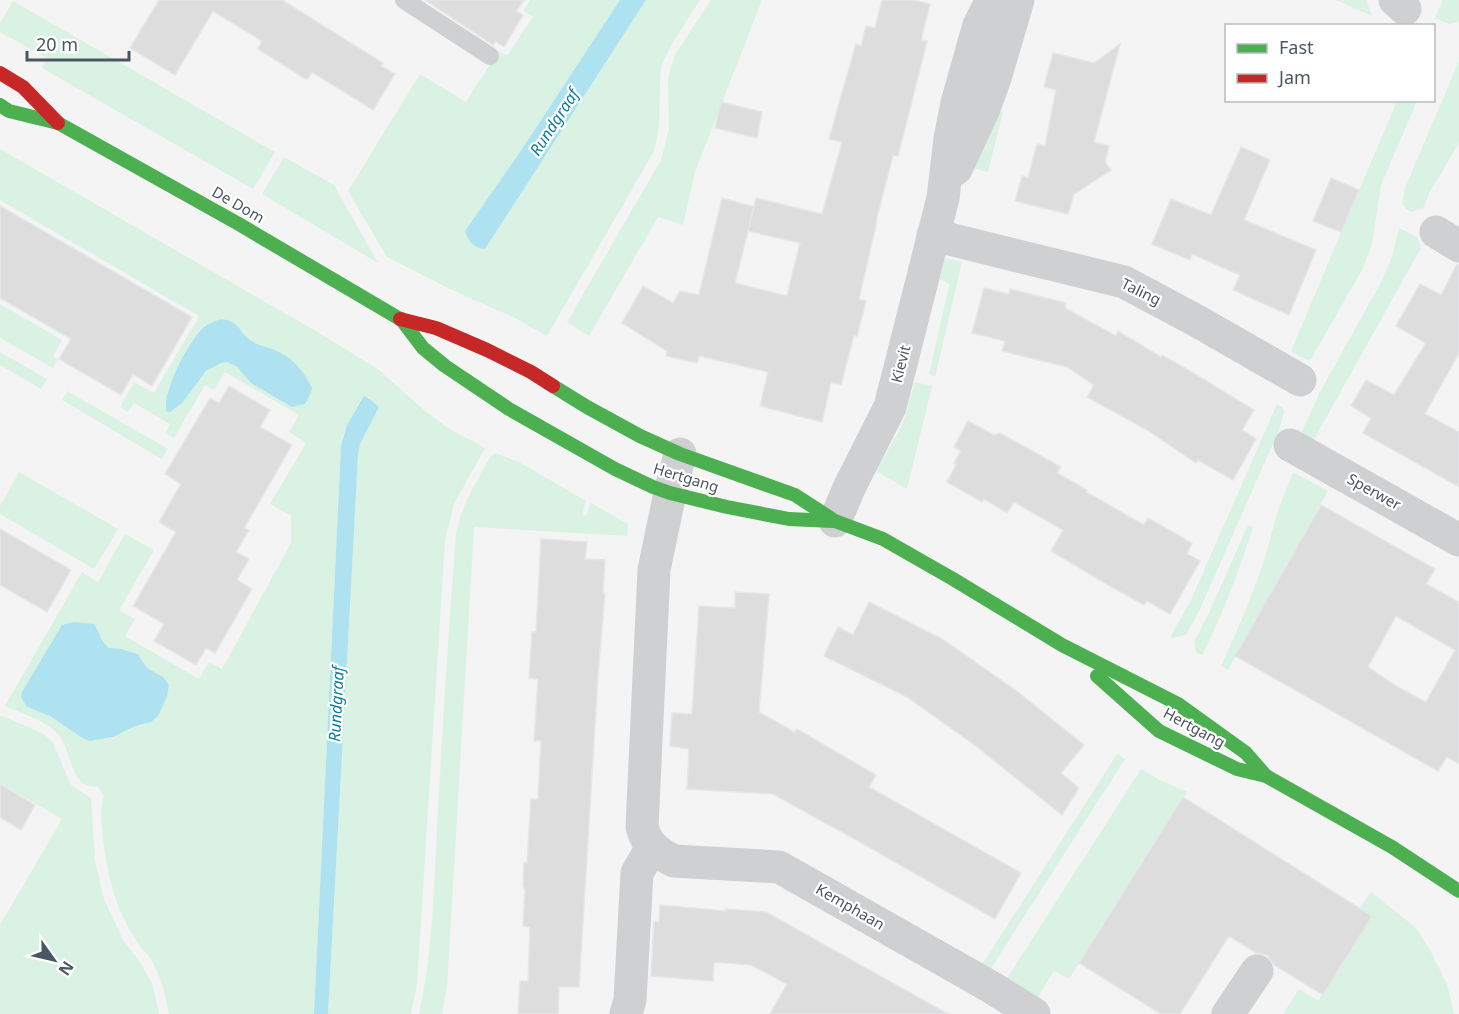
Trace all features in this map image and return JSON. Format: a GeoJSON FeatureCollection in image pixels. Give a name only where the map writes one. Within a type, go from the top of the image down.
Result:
{"type":"FeatureCollection","features":[{"type":"Feature","properties":{"kind":"street","name":"Kievit"},"geometry":{"type":"LineString","coordinates":[[835,521],[890,407],[943,198],[957,103],[979,25],[992,0]]}},
{"type":"Feature","properties":{"kind":"street","name":"Kievit"},"geometry":{"type":"LineString","coordinates":[[943,198],[985,106],[1018,0]]}},
{"type":"Feature","properties":{"kind":"street","name":"De Dom"},"geometry":{"type":"LineString","coordinates":[[0,73],[23,87],[58,123]]}},
{"type":"Feature","properties":{"kind":"street","name":"De Dom"},"geometry":{"type":"LineString","coordinates":[[0,105],[9,111],[58,123],[237,223],[401,319],[436,328],[531,372]]}},
{"type":"Feature","properties":{"kind":"street","name":"Taling"},"geometry":{"type":"LineString","coordinates":[[933,235],[1124,282],[1300,380]]}},
{"type":"Feature","properties":{"kind":"street","name":"De Dom"},"geometry":{"type":"LineString","coordinates":[[401,319],[423,348],[445,366],[509,409]]}},
{"type":"Feature","properties":{"kind":"street","name":"Hertgang"},"geometry":{"type":"LineString","coordinates":[[531,372],[587,407],[640,436],[680,454],[795,495],[835,521],[883,539],[1062,645],[1178,704],[1246,753],[1266,776]]}},
{"type":"Feature","properties":{"kind":"street","name":"Hertgang"},"geometry":{"type":"LineString","coordinates":[[509,409],[615,469],[652,487],[727,507],[789,519],[835,521]]}},
{"type":"Feature","properties":{"kind":"street","name":"Sperwer"},"geometry":{"type":"LineString","coordinates":[[1290,445],[1459,540]]}},
{"type":"Feature","properties":{"kind":"street"},"geometry":{"type":"LineString","coordinates":[[626,1014],[630,1000],[637,873],[652,847],[645,839],[642,826],[654,570],[680,454]]}},
{"type":"Feature","properties":{"kind":"street","name":"Hertgang"},"geometry":{"type":"LineString","coordinates":[[1062,645],[1159,731],[1237,769],[1266,776],[1392,847],[1459,891]]}},
{"type":"Feature","properties":{"kind":"street","name":"Kemphaan"},"geometry":{"type":"LineString","coordinates":[[652,847],[674,861],[779,867],[991,987],[1034,1014]]}},
{"type":"Feature","properties":{"kind":"street"},"geometry":{"type":"LineString","coordinates":[[1228,1014],[1257,971]]}},
{"type":"Feature","properties":{"kind":"lane"},"geometry":{"type":"LineString","coordinates":[[404,0],[490,56]]}},
{"type":"Feature","properties":{"kind":"green space"},"geometry":{"type":"Polygon","coordinates":[[[530,0],[620,0],[465,231],[472,243],[485,249],[646,0],[700,0],[674,40],[662,65],[658,129],[653,153],[547,336],[515,318],[387,257],[348,191],[420,74],[466,102],[498,51],[507,56],[533,17],[523,11],[530,0]]]}},
{"type":"Feature","properties":{"kind":"green space"},"geometry":{"type":"Polygon","coordinates":[[[711,0],[762,0],[695,172],[683,225],[658,217],[589,336],[567,322],[661,160],[669,130],[668,81],[671,66],[676,53],[711,0]]]}},
{"type":"Feature","properties":{"kind":"green space"},"geometry":{"type":"Polygon","coordinates":[[[1336,0],[1366,0],[1372,16],[1336,0]]]}},
{"type":"Feature","properties":{"kind":"green space"},"geometry":{"type":"Polygon","coordinates":[[[1443,0],[1459,0],[1459,22],[1449,24],[1435,18],[1443,0]]]}},
{"type":"Feature","properties":{"kind":"green space"},"geometry":{"type":"Polygon","coordinates":[[[13,1],[275,152],[253,189],[42,68],[47,58],[0,32],[0,23],[13,1]]]}},
{"type":"Feature","properties":{"kind":"green space"},"geometry":{"type":"Polygon","coordinates":[[[1459,61],[1459,143],[1423,208],[1411,212],[1402,203],[1405,188],[1459,61]]]}},
{"type":"Feature","properties":{"kind":"green space"},"geometry":{"type":"Polygon","coordinates":[[[1397,102],[1417,102],[1381,185],[1372,244],[1363,268],[1311,359],[1307,360],[1291,351],[1397,102]]]}},
{"type":"Feature","properties":{"kind":"green space"},"geometry":{"type":"Polygon","coordinates":[[[995,110],[1003,112],[988,172],[970,167],[995,110]]]}},
{"type":"Feature","properties":{"kind":"green space"},"geometry":{"type":"Polygon","coordinates":[[[0,149],[326,337],[379,370],[448,428],[485,448],[454,504],[445,540],[417,984],[411,1014],[328,1014],[358,456],[360,444],[379,407],[365,396],[362,397],[347,425],[341,446],[314,1014],[169,1014],[163,987],[155,967],[128,927],[113,890],[103,838],[101,811],[104,796],[98,787],[86,785],[79,779],[64,743],[55,731],[38,720],[5,706],[82,572],[98,582],[125,534],[154,550],[119,610],[135,619],[125,636],[199,679],[209,662],[222,669],[291,543],[291,516],[270,504],[306,443],[289,432],[299,415],[225,372],[214,390],[205,385],[174,438],[165,433],[170,424],[134,403],[128,412],[120,407],[134,382],[154,393],[199,316],[0,200],[0,149]],[[221,319],[206,325],[192,341],[167,393],[183,402],[206,372],[221,363],[230,363],[238,368],[251,383],[308,381],[287,357],[251,341],[235,324],[221,319]],[[102,637],[27,707],[50,716],[90,741],[113,737],[133,727],[142,726],[158,716],[167,696],[156,673],[147,668],[138,654],[121,649],[109,649],[102,637]]]}},
{"type":"Feature","properties":{"kind":"green space"},"geometry":{"type":"Polygon","coordinates":[[[284,157],[334,185],[378,263],[262,194],[284,157]]]}},
{"type":"Feature","properties":{"kind":"green space"},"geometry":{"type":"Polygon","coordinates":[[[1399,228],[1417,237],[1421,248],[1312,443],[1298,440],[1320,392],[1380,284],[1392,257],[1399,228]]]}},
{"type":"Feature","properties":{"kind":"green space"},"geometry":{"type":"Polygon","coordinates":[[[945,258],[962,262],[935,377],[929,374],[949,286],[940,279],[945,258]]]}},
{"type":"Feature","properties":{"kind":"green space"},"geometry":{"type":"Polygon","coordinates":[[[0,304],[62,340],[53,356],[58,359],[53,368],[0,338],[0,304]]]}},
{"type":"Feature","properties":{"kind":"green space"},"geometry":{"type":"Polygon","coordinates":[[[0,352],[47,379],[41,389],[0,365],[0,352]]]}},
{"type":"Feature","properties":{"kind":"green space"},"geometry":{"type":"Polygon","coordinates":[[[915,382],[932,386],[907,489],[876,471],[899,431],[915,382]]]}},
{"type":"Feature","properties":{"kind":"green space"},"geometry":{"type":"Polygon","coordinates":[[[67,391],[168,449],[162,459],[62,400],[67,391]]]}},
{"type":"Feature","properties":{"kind":"green space"},"geometry":{"type":"Polygon","coordinates":[[[1277,404],[1284,411],[1279,430],[1200,609],[1186,635],[1172,638],[1170,637],[1191,600],[1277,404]]]}},
{"type":"Feature","properties":{"kind":"green space"},"geometry":{"type":"Polygon","coordinates":[[[496,453],[519,462],[586,501],[582,515],[586,516],[591,503],[628,524],[627,536],[474,527],[447,987],[442,1014],[419,1014],[428,964],[433,913],[456,534],[470,494],[491,456],[496,453]]]}},
{"type":"Feature","properties":{"kind":"green space"},"geometry":{"type":"Polygon","coordinates":[[[19,472],[118,529],[94,569],[0,514],[0,506],[19,472]]]}},
{"type":"Feature","properties":{"kind":"green space"},"geometry":{"type":"Polygon","coordinates":[[[1293,472],[1328,491],[1228,670],[1221,666],[1262,567],[1278,511],[1293,472]]]}},
{"type":"Feature","properties":{"kind":"green space"},"geometry":{"type":"Polygon","coordinates":[[[1248,525],[1253,527],[1242,560],[1224,608],[1202,655],[1196,652],[1194,642],[1248,525]]]}},
{"type":"Feature","properties":{"kind":"green space"},"geometry":{"type":"Polygon","coordinates":[[[0,715],[44,734],[53,743],[71,785],[91,798],[95,861],[104,899],[123,940],[152,983],[159,1014],[0,1014],[0,925],[62,819],[0,783],[0,715]]]}},
{"type":"Feature","properties":{"kind":"green space"},"geometry":{"type":"Polygon","coordinates":[[[1117,754],[1125,759],[990,970],[980,968],[1117,754]]]}},
{"type":"Feature","properties":{"kind":"green space"},"geometry":{"type":"Polygon","coordinates":[[[1141,769],[1187,792],[1069,979],[1054,971],[1036,1000],[1006,980],[1141,769]]]}},
{"type":"Feature","properties":{"kind":"green space"},"geometry":{"type":"Polygon","coordinates":[[[1371,892],[1415,927],[1430,950],[1447,984],[1454,1014],[1283,1014],[1299,989],[1319,1000],[1372,915],[1360,908],[1371,892]]]}},
{"type":"Feature","properties":{"kind":"water","name":"Rundgraaf"},"geometry":{"type":"Polygon","coordinates":[[[620,0],[646,0],[485,249],[475,246],[465,231],[620,0]]]}},
{"type":"Feature","properties":{"kind":"water"},"geometry":{"type":"Polygon","coordinates":[[[221,319],[232,322],[250,340],[279,352],[296,364],[312,388],[305,404],[292,407],[251,383],[237,367],[227,362],[206,371],[183,402],[167,412],[168,393],[184,354],[204,327],[221,319]]]}},
{"type":"Feature","properties":{"kind":"water","name":"Rundgraaf"},"geometry":{"type":"Polygon","coordinates":[[[364,396],[379,407],[360,444],[358,456],[328,1014],[314,1014],[341,446],[347,425],[364,396]]]}},
{"type":"Feature","properties":{"kind":"water"},"geometry":{"type":"Polygon","coordinates":[[[74,622],[94,624],[109,648],[138,654],[147,668],[163,677],[169,685],[167,696],[158,716],[151,722],[133,727],[113,737],[90,741],[50,716],[27,707],[21,697],[22,692],[62,625],[74,622]]]}},
{"type":"Feature","properties":{"kind":"building"},"geometry":{"type":"Polygon","coordinates":[[[159,0],[282,0],[383,63],[381,66],[395,74],[373,110],[312,72],[307,80],[258,49],[262,41],[213,11],[175,75],[130,48],[159,0]]]}},
{"type":"Feature","properties":{"kind":"building"},"geometry":{"type":"Polygon","coordinates":[[[425,0],[524,0],[516,11],[523,15],[504,47],[495,41],[493,45],[425,0]]]}},
{"type":"Feature","properties":{"kind":"building"},"geometry":{"type":"Polygon","coordinates":[[[882,0],[914,0],[930,4],[921,40],[927,41],[898,156],[893,155],[876,221],[859,299],[866,301],[857,336],[854,335],[841,385],[831,382],[822,422],[760,406],[768,372],[699,356],[697,363],[666,356],[667,351],[622,323],[643,286],[673,303],[680,291],[699,295],[722,198],[754,207],[756,198],[822,214],[842,142],[829,139],[856,44],[861,46],[866,26],[875,28],[882,0]]]}},
{"type":"Feature","properties":{"kind":"building"},"geometry":{"type":"Polygon","coordinates":[[[1120,44],[1094,142],[1109,146],[1105,162],[1111,170],[1074,194],[1068,214],[1015,201],[1022,176],[1028,178],[1037,144],[1045,146],[1056,90],[1044,87],[1053,53],[1094,63],[1120,44]]]}},
{"type":"Feature","properties":{"kind":"building"},"geometry":{"type":"Polygon","coordinates":[[[721,102],[762,112],[757,138],[715,128],[721,102]]]}},
{"type":"Feature","properties":{"kind":"building"},"geometry":{"type":"Polygon","coordinates":[[[1241,147],[1270,160],[1244,220],[1316,250],[1289,315],[1233,290],[1240,275],[1192,254],[1190,260],[1152,244],[1171,199],[1211,215],[1241,147]]]}},
{"type":"Feature","properties":{"kind":"building"},"geometry":{"type":"Polygon","coordinates":[[[1331,178],[1359,190],[1341,232],[1313,221],[1331,178]]]}},
{"type":"Feature","properties":{"kind":"building"},"geometry":{"type":"Polygon","coordinates":[[[0,206],[192,317],[152,386],[133,374],[121,395],[59,359],[71,339],[0,298],[0,206]]]}},
{"type":"Feature","properties":{"kind":"building"},"geometry":{"type":"Polygon","coordinates":[[[1457,264],[1459,265],[1459,353],[1425,414],[1459,432],[1459,487],[1363,433],[1371,418],[1351,406],[1366,380],[1394,395],[1426,343],[1396,326],[1420,284],[1441,295],[1457,264]]]}},
{"type":"Feature","properties":{"kind":"building"},"geometry":{"type":"Polygon","coordinates":[[[984,288],[1009,294],[1010,289],[1066,303],[1065,308],[1116,336],[1118,331],[1254,410],[1242,430],[1256,439],[1233,480],[1198,460],[1196,463],[1147,430],[1087,397],[1094,385],[1067,367],[1002,351],[1005,341],[972,333],[984,288]]]}},
{"type":"Feature","properties":{"kind":"building"},"geometry":{"type":"Polygon","coordinates":[[[229,386],[270,410],[260,427],[292,445],[244,528],[249,530],[236,552],[249,559],[237,580],[252,589],[215,653],[206,648],[196,665],[154,641],[164,624],[133,606],[176,532],[159,522],[181,484],[165,474],[210,398],[219,403],[229,386]]]}},
{"type":"Feature","properties":{"kind":"building"},"geometry":{"type":"Polygon","coordinates":[[[968,421],[994,435],[1000,433],[1061,467],[1057,473],[1144,525],[1148,518],[1192,543],[1187,554],[1200,561],[1170,614],[1147,601],[1144,605],[1051,551],[1063,530],[1014,502],[1007,513],[984,499],[982,502],[947,482],[961,451],[954,447],[968,421]]]}},
{"type":"Feature","properties":{"kind":"building"},"geometry":{"type":"Polygon","coordinates":[[[1321,505],[1435,569],[1426,584],[1459,602],[1459,764],[1447,757],[1438,771],[1235,656],[1321,505]],[[1396,616],[1368,667],[1396,686],[1426,702],[1455,650],[1396,616]]]}},
{"type":"Feature","properties":{"kind":"building"},"geometry":{"type":"Polygon","coordinates":[[[0,529],[71,570],[47,612],[0,585],[0,529]]]}},
{"type":"Feature","properties":{"kind":"building"},"geometry":{"type":"Polygon","coordinates":[[[541,539],[587,542],[585,559],[605,560],[603,593],[605,593],[579,987],[559,987],[558,1014],[518,1014],[520,981],[528,981],[530,927],[523,926],[524,862],[527,863],[531,799],[538,799],[541,741],[534,741],[538,679],[529,678],[532,632],[536,632],[541,539]]]}},
{"type":"Feature","properties":{"kind":"building"},"geometry":{"type":"Polygon","coordinates":[[[735,592],[769,594],[759,712],[794,732],[797,729],[876,775],[869,787],[1021,873],[995,919],[773,794],[687,789],[689,749],[670,746],[672,713],[692,714],[699,606],[735,608],[735,592]]]}},
{"type":"Feature","properties":{"kind":"building"},"geometry":{"type":"Polygon","coordinates":[[[869,602],[942,639],[1018,692],[1084,745],[1061,773],[1079,788],[1062,815],[976,746],[907,697],[824,656],[838,627],[853,635],[869,602]]]}},
{"type":"Feature","properties":{"kind":"building"},"geometry":{"type":"Polygon","coordinates":[[[0,784],[35,805],[21,830],[0,817],[0,784]]]}},
{"type":"Feature","properties":{"kind":"building"},"geometry":{"type":"Polygon","coordinates":[[[1183,797],[1372,916],[1323,995],[1274,965],[1267,955],[1256,953],[1229,936],[1180,1014],[1161,1014],[1079,963],[1183,797]]]}},
{"type":"Feature","properties":{"kind":"building"},"geometry":{"type":"Polygon","coordinates":[[[660,905],[766,912],[948,1014],[770,1014],[787,984],[751,965],[714,962],[713,981],[651,976],[654,921],[659,922],[660,905]]]}},
{"type":"Feature","properties":{"kind":"traffic: fast"},"geometry":{"type":"LineString","coordinates":[[0,105],[9,111],[58,123],[237,223],[400,319]]}},
{"type":"Feature","properties":{"kind":"traffic: fast"},"geometry":{"type":"LineString","coordinates":[[401,319],[423,348],[445,366],[509,409],[615,469],[653,487],[727,507],[789,519],[833,521]]}},
{"type":"Feature","properties":{"kind":"traffic: fast"},"geometry":{"type":"LineString","coordinates":[[553,386],[640,436],[680,454],[795,495],[835,521],[883,539],[1062,645],[1178,704],[1246,753],[1266,776]]}},
{"type":"Feature","properties":{"kind":"traffic: fast"},"geometry":{"type":"LineString","coordinates":[[1097,676],[1159,731],[1237,769],[1266,776],[1392,847],[1459,891]]}},
{"type":"Feature","properties":{"kind":"traffic: jam"},"geometry":{"type":"LineString","coordinates":[[0,73],[23,87],[58,123]]}},
{"type":"Feature","properties":{"kind":"traffic: jam"},"geometry":{"type":"LineString","coordinates":[[400,319],[436,328],[487,350],[553,386]]}}]}
